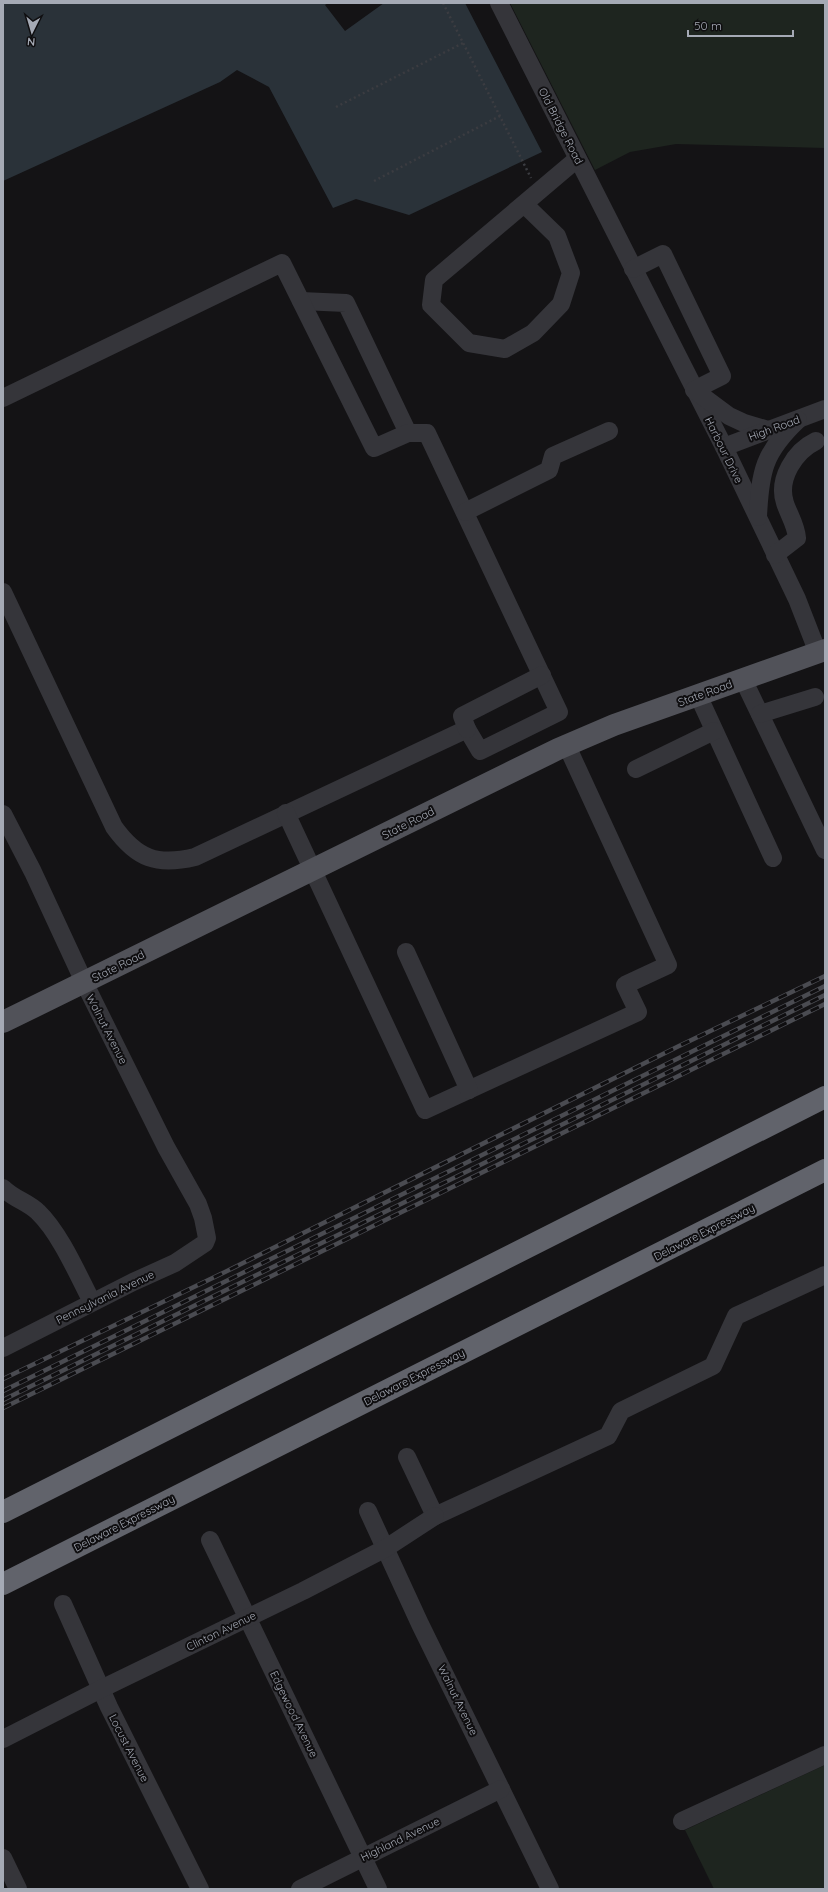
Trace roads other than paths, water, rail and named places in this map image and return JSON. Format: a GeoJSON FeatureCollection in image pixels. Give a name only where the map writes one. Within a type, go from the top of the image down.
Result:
{"type":"FeatureCollection","features":[{"type":"Feature","properties":{"kind":"highway"},"geometry":{"type":"LineString","coordinates":[[3,1512],[825,1097]]}},
{"type":"Feature","properties":{"kind":"highway","name":"Delaware Expressway"},"geometry":{"type":"LineString","coordinates":[[3,1584],[825,1170]]}},
{"type":"Feature","properties":{"kind":"main road","name":"State Road"},"geometry":{"type":"LineString","coordinates":[[3,1022],[567,746],[614,725],[822,652]]}},
{"type":"Feature","properties":{"kind":"street","name":"Old Bridge Road"},"geometry":{"type":"LineString","coordinates":[[499,3],[623,250]]}},
{"type":"Feature","properties":{"kind":"street"},"geometry":{"type":"LineString","coordinates":[[524,204],[557,236],[572,273],[561,304],[533,333],[505,349],[469,343],[431,305],[434,280],[524,204],[578,159]]}},
{"type":"Feature","properties":{"kind":"street","name":"Harbour Drive"},"geometry":{"type":"LineString","coordinates":[[623,250],[724,447],[822,652]]}},
{"type":"Feature","properties":{"kind":"street"},"geometry":{"type":"LineString","coordinates":[[633,269],[663,254],[722,376],[694,390],[729,416],[744,423],[768,430]]}},
{"type":"Feature","properties":{"kind":"street"},"geometry":{"type":"LineString","coordinates":[[3,398],[282,263],[374,448],[408,433],[427,433],[465,512],[542,675],[559,712],[480,751],[467,729],[462,716],[542,675]]}},
{"type":"Feature","properties":{"kind":"street"},"geometry":{"type":"LineString","coordinates":[[301,302],[346,303],[408,433]]}},
{"type":"Feature","properties":{"kind":"street","name":"High Road"},"geometry":{"type":"LineString","coordinates":[[724,447],[825,410]]}},
{"type":"Feature","properties":{"kind":"street"},"geometry":{"type":"LineString","coordinates":[[758,520],[759,487],[768,456],[776,442],[798,420]]}},
{"type":"Feature","properties":{"kind":"street"},"geometry":{"type":"LineString","coordinates":[[465,512],[549,470],[553,456],[609,431]]}},
{"type":"Feature","properties":{"kind":"street"},"geometry":{"type":"LineString","coordinates":[[775,555],[797,538],[796,530],[784,502],[786,473],[802,450],[816,441]]}},
{"type":"Feature","properties":{"kind":"street"},"geometry":{"type":"LineString","coordinates":[[3,592],[114,828],[125,843],[140,854],[158,860],[176,861],[195,857],[467,729]]}},
{"type":"Feature","properties":{"kind":"street"},"geometry":{"type":"LineString","coordinates":[[743,679],[825,850]]}},
{"type":"Feature","properties":{"kind":"street"},"geometry":{"type":"LineString","coordinates":[[698,695],[773,858]]}},
{"type":"Feature","properties":{"kind":"street"},"geometry":{"type":"LineString","coordinates":[[760,714],[815,697]]}},
{"type":"Feature","properties":{"kind":"street"},"geometry":{"type":"LineString","coordinates":[[636,769],[714,731]]}},
{"type":"Feature","properties":{"kind":"street"},"geometry":{"type":"LineString","coordinates":[[286,813],[425,1110],[638,1012],[625,985],[668,965],[567,746]]}},
{"type":"Feature","properties":{"kind":"street","name":"Walnut Avenue"},"geometry":{"type":"LineString","coordinates":[[3,814],[33,872],[84,982],[166,1147],[198,1204],[203,1218],[207,1238],[205,1244]]}},
{"type":"Feature","properties":{"kind":"street"},"geometry":{"type":"LineString","coordinates":[[406,952],[469,1090]]}},
{"type":"Feature","properties":{"kind":"street"},"geometry":{"type":"LineString","coordinates":[[3,1188],[9,1194],[33,1208],[40,1214],[59,1241],[92,1302]]}},
{"type":"Feature","properties":{"kind":"street","name":"Pennsylvania Avenue"},"geometry":{"type":"LineString","coordinates":[[3,1348],[92,1302],[175,1263],[205,1244]]}},
{"type":"Feature","properties":{"kind":"street","name":"Clinton Avenue"},"geometry":{"type":"LineString","coordinates":[[3,1739],[101,1689],[303,1591],[386,1548],[434,1516],[608,1436],[621,1411],[713,1366],[736,1316],[825,1275]]}},
{"type":"Feature","properties":{"kind":"street"},"geometry":{"type":"LineString","coordinates":[[407,1456],[434,1516]]}},
{"type":"Feature","properties":{"kind":"street","name":"Walnut Avenue"},"geometry":{"type":"LineString","coordinates":[[368,1511],[420,1624],[550,1889]]}},
{"type":"Feature","properties":{"kind":"street","name":"Edgewood Avenue"},"geometry":{"type":"LineString","coordinates":[[210,1540],[378,1889]]}},
{"type":"Feature","properties":{"kind":"street","name":"Locust Avenue"},"geometry":{"type":"LineString","coordinates":[[63,1604],[101,1689],[200,1889]]}},
{"type":"Feature","properties":{"kind":"street"},"geometry":{"type":"LineString","coordinates":[[682,1822],[825,1755]]}},
{"type":"Feature","properties":{"kind":"street","name":"Highland Avenue"},"geometry":{"type":"LineString","coordinates":[[300,1889],[501,1789]]}},
{"type":"Feature","properties":{"kind":"street"},"geometry":{"type":"LineString","coordinates":[[3,1858],[18,1889]]}},
{"type":"Feature","properties":{"kind":"railway"},"geometry":{"type":"LineString","coordinates":[[3,1379],[225,1272],[679,1046],[825,976]]}},
{"type":"Feature","properties":{"kind":"railway"},"geometry":{"type":"LineString","coordinates":[[3,1391],[825,986]]}},
{"type":"Feature","properties":{"kind":"railway"},"geometry":{"type":"LineString","coordinates":[[3,1400],[825,995]]}},
{"type":"Feature","properties":{"kind":"railway"},"geometry":{"type":"LineString","coordinates":[[3,1408],[825,1004]]}}]}
